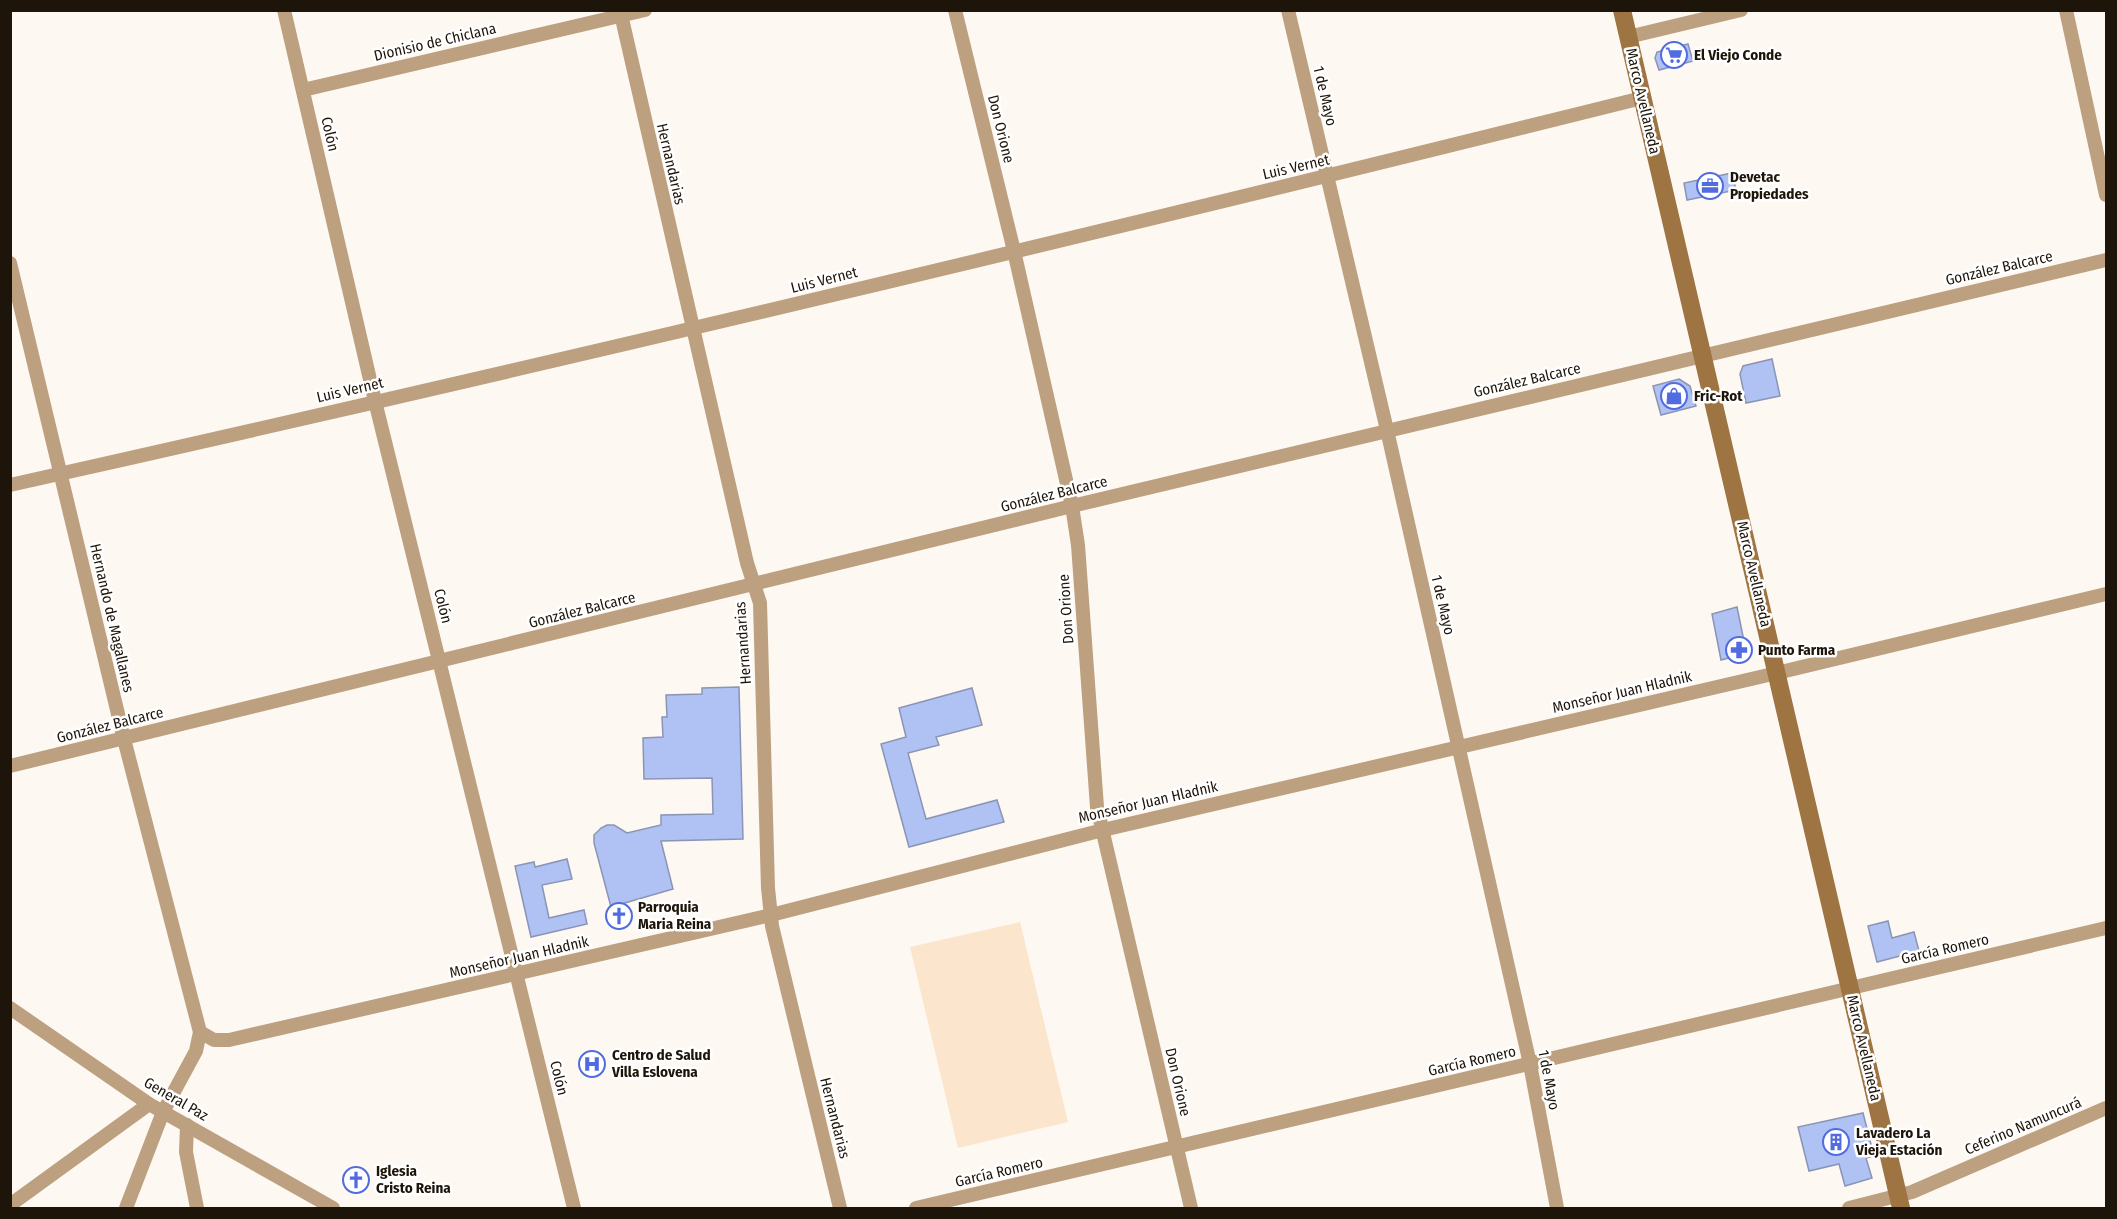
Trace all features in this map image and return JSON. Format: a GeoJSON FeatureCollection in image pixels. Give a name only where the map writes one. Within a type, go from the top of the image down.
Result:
{"type":"FeatureCollection","features":[{"type":"Feature","properties":{"kind":"street","name":"Colón"},"geometry":{"type":"LineString","coordinates":[[284,10],[375,401],[574,1209]]}},
{"type":"Feature","properties":{"kind":"street","name":"Dionisio de Chiclana"},"geometry":{"type":"LineString","coordinates":[[303,90],[620,13],[645,10]]}},
{"type":"Feature","properties":{"kind":"street","name":"Don Orione"},"geometry":{"type":"LineString","coordinates":[[955,10],[1014,251],[1072,506],[1078,545],[1097,807],[1191,1209]]}},
{"type":"Feature","properties":{"kind":"street","name":"1 de Mayo"},"geometry":{"type":"LineString","coordinates":[[1288,10],[1387,430],[1530,1064],[1557,1209]]}},
{"type":"Feature","properties":{"kind":"street","name":"Marco Avellaneda"},"geometry":{"type":"LineString","coordinates":[[1622,10],[1899,1203]]}},
{"type":"Feature","properties":{"kind":"street"},"geometry":{"type":"LineString","coordinates":[[1628,37],[1741,10]]}},
{"type":"Feature","properties":{"kind":"street"},"geometry":{"type":"LineString","coordinates":[[2066,10],[2106,195]]}},
{"type":"Feature","properties":{"kind":"street","name":"Hernandarias"},"geometry":{"type":"LineString","coordinates":[[620,13],[692,328],[760,603],[768,888],[771,915],[840,1209]]}},
{"type":"Feature","properties":{"kind":"street","name":"Luis Vernet"},"geometry":{"type":"LineString","coordinates":[[10,485],[692,328],[1328,176],[1642,98]]}},
{"type":"Feature","properties":{"kind":"street","name":"González Balcarce"},"geometry":{"type":"LineString","coordinates":[[10,766],[1072,506],[2106,260]]}},
{"type":"Feature","properties":{"kind":"street","name":"Hernando de Magallanes"},"geometry":{"type":"LineString","coordinates":[[10,263],[124,738],[200,1032]]}},
{"type":"Feature","properties":{"kind":"street","name":"Monseñor Juan Hladnik"},"geometry":{"type":"LineString","coordinates":[[200,1032],[214,1040],[229,1040],[517,975],[771,915],[1103,830],[2106,594]]}},
{"type":"Feature","properties":{"kind":"street","name":"García Romero"},"geometry":{"type":"LineString","coordinates":[[916,1209],[2106,928]]}},
{"type":"Feature","properties":{"kind":"street","name":"General Paz"},"geometry":{"type":"LineString","coordinates":[[10,1008],[149,1104],[333,1209]]}},
{"type":"Feature","properties":{"kind":"street"},"geometry":{"type":"LineString","coordinates":[[126,1209],[163,1112],[196,1051],[200,1032]]}},
{"type":"Feature","properties":{"kind":"street"},"geometry":{"type":"LineString","coordinates":[[10,1205],[149,1104]]}},
{"type":"Feature","properties":{"kind":"street","name":"Ceferino Namuncurá"},"geometry":{"type":"LineString","coordinates":[[1850,1209],[1899,1203],[2106,1108]]}},
{"type":"Feature","properties":{"kind":"street"},"geometry":{"type":"LineString","coordinates":[[187,1125],[186,1152],[197,1209]]}},
{"type":"Feature","properties":{"kind":"shaded area"},"geometry":{"type":"Polygon","coordinates":[[[1020,922],[1068,1122],[958,1148],[910,947],[1020,922]]]}},
{"type":"Feature","properties":{"kind":"building","name":"El Viejo Conde"},"geometry":{"type":"Polygon","coordinates":[[[1688,44],[1693,61],[1659,70],[1655,58],[1657,52],[1688,44]]]}},
{"type":"Feature","properties":{"kind":"building","name":"Devetac Propiedades"},"geometry":{"type":"Polygon","coordinates":[[[1732,173],[1736,190],[1687,200],[1684,183],[1732,173]]]}},
{"type":"Feature","properties":{"kind":"building"},"geometry":{"type":"Polygon","coordinates":[[[1772,359],[1780,396],[1746,403],[1740,374],[1743,366],[1772,359]]]}},
{"type":"Feature","properties":{"kind":"building","name":"Fric-Rot"},"geometry":{"type":"Polygon","coordinates":[[[1679,379],[1690,386],[1696,406],[1661,415],[1653,386],[1679,379]]]}},
{"type":"Feature","properties":{"kind":"building"},"geometry":{"type":"Polygon","coordinates":[[[1737,607],[1745,646],[1740,655],[1721,660],[1712,614],[1737,607]]]}},
{"type":"Feature","properties":{"kind":"building"},"geometry":{"type":"Polygon","coordinates":[[[739,687],[743,839],[661,841],[673,889],[611,907],[594,843],[594,835],[601,828],[614,825],[627,833],[661,825],[661,815],[713,814],[712,778],[644,779],[643,738],[663,737],[662,717],[667,717],[666,695],[702,694],[702,688],[739,687]]]}},
{"type":"Feature","properties":{"kind":"building"},"geometry":{"type":"Polygon","coordinates":[[[972,688],[982,725],[936,737],[939,745],[908,753],[926,819],[997,800],[1004,822],[909,847],[881,744],[906,737],[899,708],[972,688]]]}},
{"type":"Feature","properties":{"kind":"building"},"geometry":{"type":"Polygon","coordinates":[[[567,859],[572,879],[542,885],[549,918],[584,910],[587,924],[531,937],[515,866],[534,862],[535,867],[567,859]]]}},
{"type":"Feature","properties":{"kind":"building"},"geometry":{"type":"Polygon","coordinates":[[[1888,921],[1892,938],[1914,932],[1919,951],[1877,962],[1868,926],[1888,921]]]}},
{"type":"Feature","properties":{"kind":"building","name":"Lavadero La Vieja Estación"},"geometry":{"type":"Polygon","coordinates":[[[1863,1113],[1874,1156],[1866,1158],[1872,1178],[1845,1186],[1839,1164],[1809,1171],[1798,1127],[1863,1113]]]}},
{"type":"Feature","properties":{"kind":"place","name":"El Viejo Conde"},"geometry":{"type":"Point","coordinates":[1674,55]}},
{"type":"Feature","properties":{"kind":"place","name":"Devetac Propiedades"},"geometry":{"type":"Point","coordinates":[1710,186]}},
{"type":"Feature","properties":{"kind":"place","name":"Fric-Rot"},"geometry":{"type":"Point","coordinates":[1674,396]}},
{"type":"Feature","properties":{"kind":"place","name":"Punto Farma"},"geometry":{"type":"Point","coordinates":[1739,650]}},
{"type":"Feature","properties":{"kind":"place","name":"Parroquia Maria Reina"},"geometry":{"type":"Point","coordinates":[619,916]}},
{"type":"Feature","properties":{"kind":"place","name":"Centro de Salud Villa Eslovena"},"geometry":{"type":"Point","coordinates":[592,1064]}},
{"type":"Feature","properties":{"kind":"place","name":"Lavadero La Vieja Estación"},"geometry":{"type":"Point","coordinates":[1836,1142]}},
{"type":"Feature","properties":{"kind":"place","name":"Iglesia Cristo Reina"},"geometry":{"type":"Point","coordinates":[356,1180]}}]}
